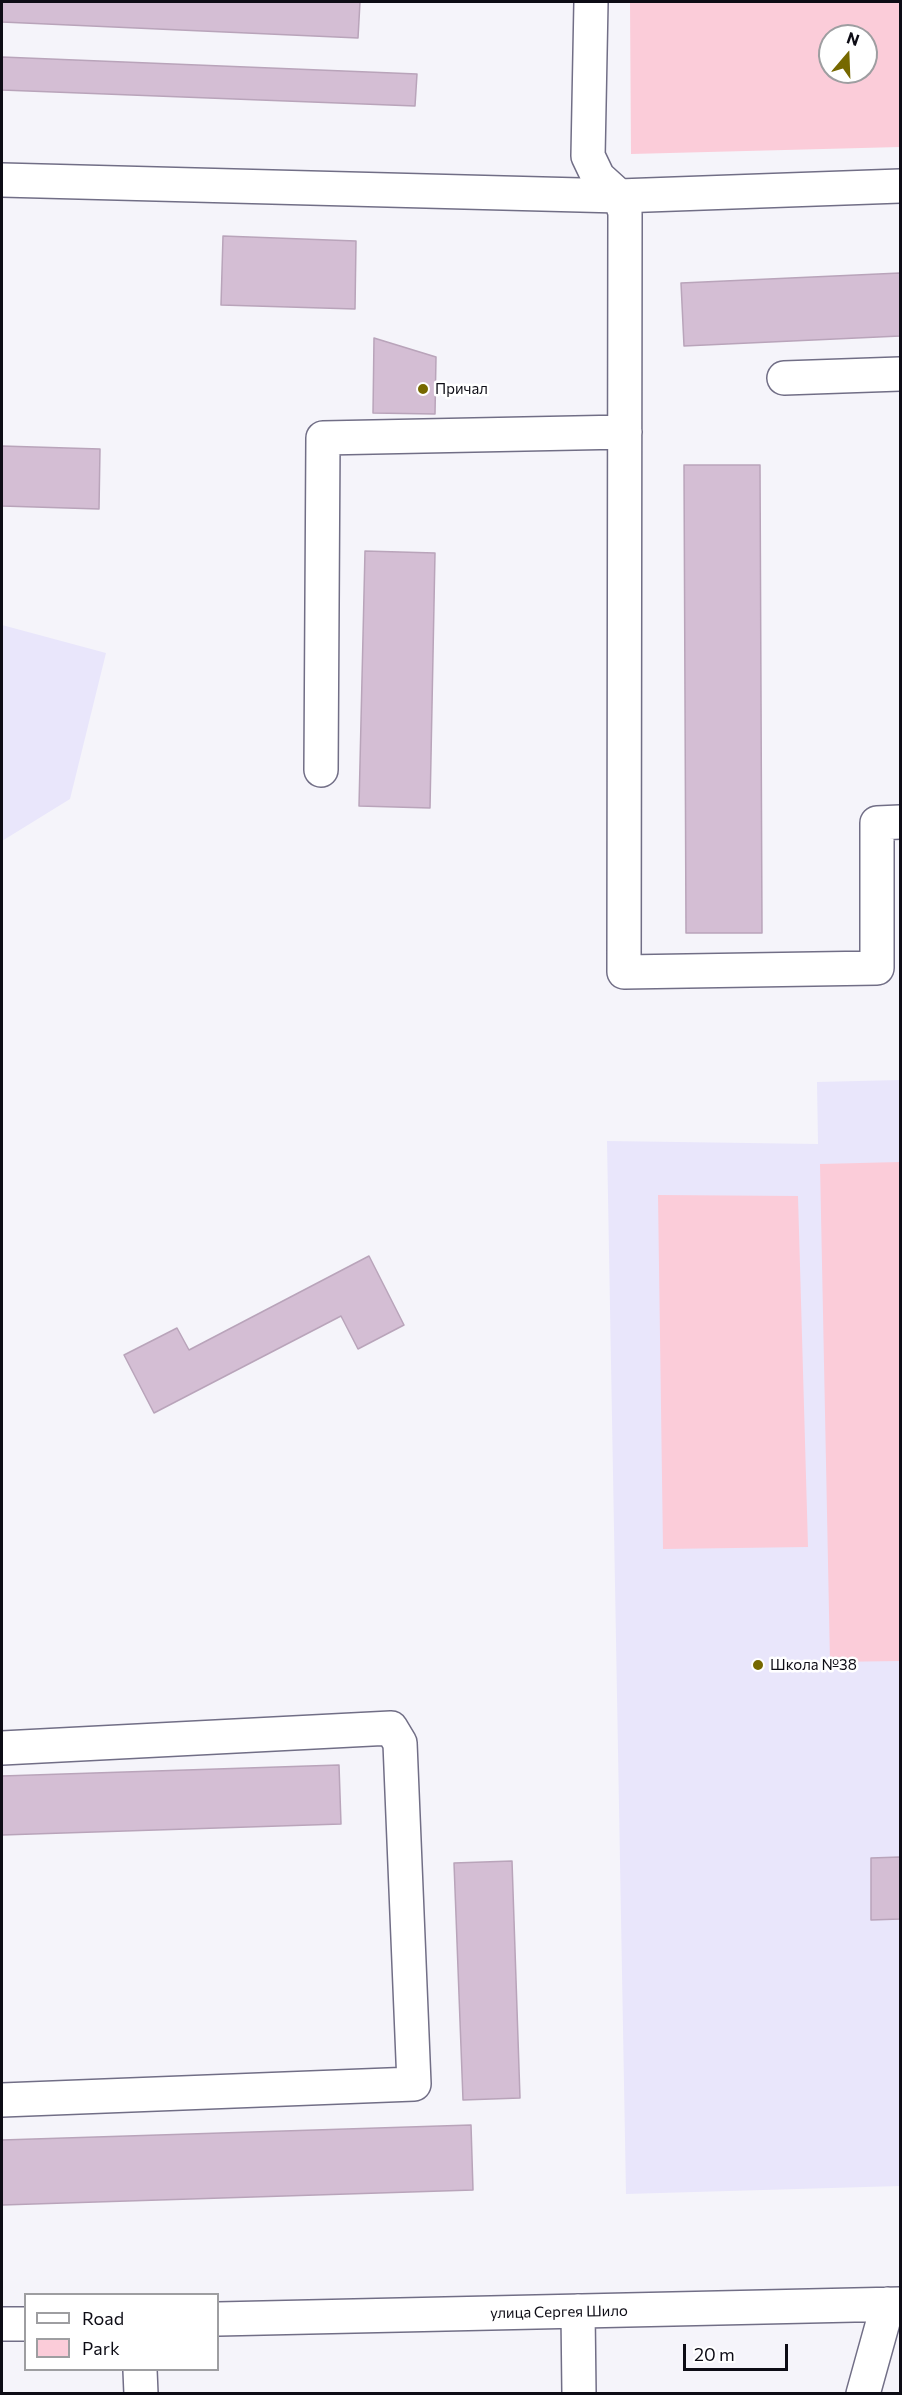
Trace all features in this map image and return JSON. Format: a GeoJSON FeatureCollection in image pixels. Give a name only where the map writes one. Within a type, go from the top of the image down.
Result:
{"type":"FeatureCollection","features":[{"type":"Feature","properties":{"kind":"street"},"geometry":{"type":"LineString","coordinates":[[591,2],[588,156],[598,177],[619,196],[625,212],[624,972],[877,968],[877,823],[900,822]]}},
{"type":"Feature","properties":{"kind":"street"},"geometry":{"type":"LineString","coordinates":[[2,180],[619,196],[900,186]]}},
{"type":"Feature","properties":{"kind":"street"},"geometry":{"type":"LineString","coordinates":[[784,378],[900,374]]}},
{"type":"Feature","properties":{"kind":"street"},"geometry":{"type":"LineString","coordinates":[[321,770],[323,438],[625,432]]}},
{"type":"Feature","properties":{"kind":"street"},"geometry":{"type":"LineString","coordinates":[[2,1748],[391,1728],[400,1743],[414,2084],[2,2100]]}},
{"type":"Feature","properties":{"kind":"street"},"geometry":{"type":"LineString","coordinates":[[863,2394],[894,2304]]}},
{"type":"Feature","properties":{"kind":"street","name":"улица Сергея Шило"},"geometry":{"type":"LineString","coordinates":[[219,2319],[894,2304]]}},
{"type":"Feature","properties":{"kind":"street"},"geometry":{"type":"LineString","coordinates":[[578,2311],[579,2394]]}},
{"type":"Feature","properties":{"kind":"street"},"geometry":{"type":"LineString","coordinates":[[2,2324],[24,2324]]}},
{"type":"Feature","properties":{"kind":"street"},"geometry":{"type":"LineString","coordinates":[[140,2371],[141,2394]]}},
{"type":"Feature","properties":{"kind":"shaded area"},"geometry":{"type":"Polygon","coordinates":[[[2,625],[106,653],[70,799],[2,841],[2,625]]]}},
{"type":"Feature","properties":{"kind":"shaded area","name":"Школа №38"},"geometry":{"type":"Polygon","coordinates":[[[900,1080],[900,2186],[626,2194],[607,1141],[818,1144],[817,1082],[900,1080]]]}},
{"type":"Feature","properties":{"kind":"green space"},"geometry":{"type":"Polygon","coordinates":[[[630,2],[900,2],[900,147],[631,154],[630,2]]]}},
{"type":"Feature","properties":{"kind":"green space"},"geometry":{"type":"Polygon","coordinates":[[[900,1162],[900,1661],[830,1662],[820,1164],[900,1162]]]}},
{"type":"Feature","properties":{"kind":"green space"},"geometry":{"type":"Polygon","coordinates":[[[658,1195],[798,1196],[808,1547],[663,1549],[658,1195]]]}},
{"type":"Feature","properties":{"kind":"building"},"geometry":{"type":"Polygon","coordinates":[[[2,2],[360,2],[358,38],[2,22],[2,2]]]}},
{"type":"Feature","properties":{"kind":"building"},"geometry":{"type":"Polygon","coordinates":[[[2,57],[417,74],[415,106],[2,90],[2,57]]]}},
{"type":"Feature","properties":{"kind":"building"},"geometry":{"type":"Polygon","coordinates":[[[223,236],[356,241],[355,309],[221,305],[223,236]]]}},
{"type":"Feature","properties":{"kind":"building"},"geometry":{"type":"Polygon","coordinates":[[[900,273],[900,336],[684,346],[681,283],[900,273]]]}},
{"type":"Feature","properties":{"kind":"building"},"geometry":{"type":"Polygon","coordinates":[[[374,338],[436,357],[435,414],[373,413],[374,338]]]}},
{"type":"Feature","properties":{"kind":"building"},"geometry":{"type":"Polygon","coordinates":[[[2,446],[100,449],[99,509],[2,506],[2,446]]]}},
{"type":"Feature","properties":{"kind":"building"},"geometry":{"type":"Polygon","coordinates":[[[684,465],[760,465],[762,933],[686,933],[684,465]]]}},
{"type":"Feature","properties":{"kind":"building"},"geometry":{"type":"Polygon","coordinates":[[[365,551],[435,553],[430,808],[359,806],[365,551]]]}},
{"type":"Feature","properties":{"kind":"building"},"geometry":{"type":"Polygon","coordinates":[[[369,1256],[404,1325],[358,1349],[341,1316],[154,1413],[124,1355],[177,1328],[189,1350],[369,1256]]]}},
{"type":"Feature","properties":{"kind":"building"},"geometry":{"type":"Polygon","coordinates":[[[339,1765],[341,1824],[2,1835],[2,1776],[339,1765]]]}},
{"type":"Feature","properties":{"kind":"building"},"geometry":{"type":"Polygon","coordinates":[[[900,1857],[900,1919],[871,1920],[871,1858],[900,1857]]]}},
{"type":"Feature","properties":{"kind":"building"},"geometry":{"type":"Polygon","coordinates":[[[512,1861],[520,2098],[463,2100],[454,1863],[512,1861]]]}},
{"type":"Feature","properties":{"kind":"building"},"geometry":{"type":"Polygon","coordinates":[[[471,2125],[473,2190],[2,2205],[2,2140],[471,2125]]]}},
{"type":"Feature","properties":{"kind":"place","name":"Причал"},"geometry":{"type":"Point","coordinates":[423,389]}},
{"type":"Feature","properties":{"kind":"place","name":"Школа №38"},"geometry":{"type":"Point","coordinates":[758,1665]}}]}
